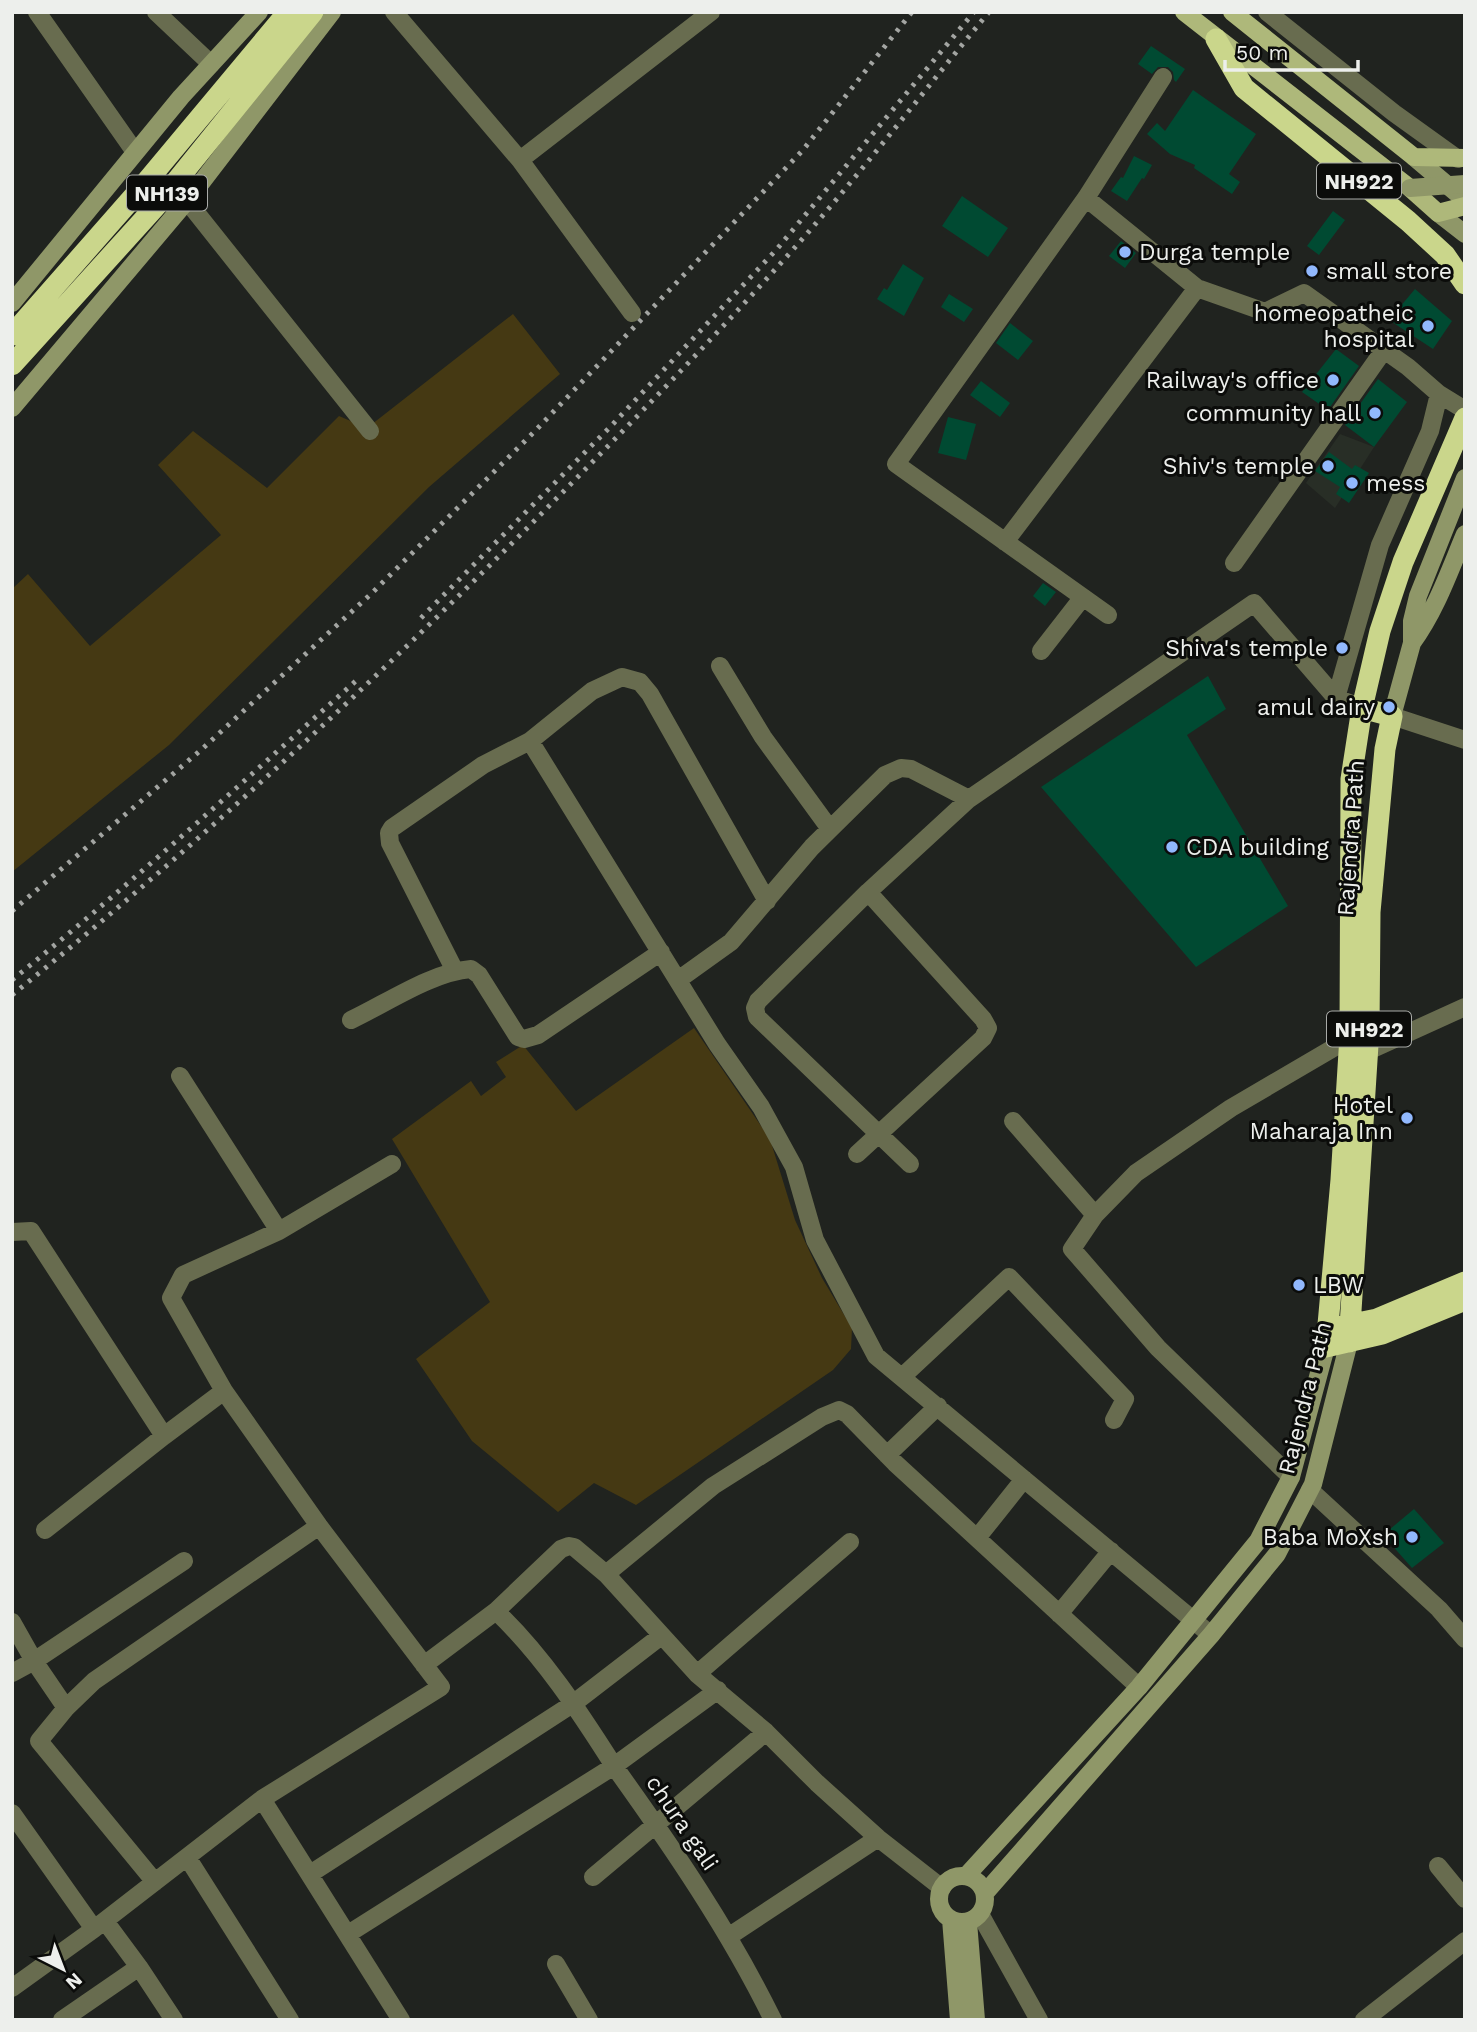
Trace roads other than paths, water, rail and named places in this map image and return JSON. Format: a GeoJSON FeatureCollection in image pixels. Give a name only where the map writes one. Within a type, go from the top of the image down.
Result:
{"type":"FeatureCollection","features":[{"type":"Feature","properties":{"kind":"highway","name":"NH139"},"geometry":{"type":"LineString","coordinates":[[12,335],[169,156],[288,12]]}},
{"type":"Feature","properties":{"kind":"highway","name":"NH139"},"geometry":{"type":"LineString","coordinates":[[12,365],[157,205],[313,12]]}},
{"type":"Feature","properties":{"kind":"highway","name":"NH922"},"geometry":{"type":"LineString","coordinates":[[1216,39],[1244,88],[1408,221],[1445,255],[1465,284]]}},
{"type":"Feature","properties":{"kind":"highway","name":"NH922"},"geometry":{"type":"LineString","coordinates":[[1351,779],[1364,699],[1380,631],[1404,562],[1465,418]]}},
{"type":"Feature","properties":{"kind":"highway"},"geometry":{"type":"LineString","coordinates":[[1364,699],[1392,716]]}},
{"type":"Feature","properties":{"kind":"highway","name":"Rajendra Path"},"geometry":{"type":"LineString","coordinates":[[1328,1338],[1384,749],[1392,716]]}},
{"type":"Feature","properties":{"kind":"highway"},"geometry":{"type":"LineString","coordinates":[[1351,779],[1382,780]]}},
{"type":"Feature","properties":{"kind":"highway","name":"Rajendra Path"},"geometry":{"type":"LineString","coordinates":[[1350,1334],[1367,1051],[1359,1033],[1350,814],[1351,779]]}},
{"type":"Feature","properties":{"kind":"highway"},"geometry":{"type":"LineString","coordinates":[[1350,1334],[1377,1319],[1465,1282]]}},
{"type":"Feature","properties":{"kind":"highway"},"geometry":{"type":"LineString","coordinates":[[1328,1338],[1350,1334],[1382,1334],[1465,1300]]}},
{"type":"Feature","properties":{"kind":"main road"},"geometry":{"type":"LineString","coordinates":[[12,303],[181,97],[259,12]]}},
{"type":"Feature","properties":{"kind":"main road"},"geometry":{"type":"LineString","coordinates":[[12,408],[187,201],[332,12]]}},
{"type":"Feature","properties":{"kind":"main road","name":"NH922"},"geometry":{"type":"LineString","coordinates":[[1184,12],[1216,39]]}},
{"type":"Feature","properties":{"kind":"main road","name":"NH922"},"geometry":{"type":"LineString","coordinates":[[1232,12],[1465,200]]}},
{"type":"Feature","properties":{"kind":"main road"},"geometry":{"type":"LineString","coordinates":[[1216,39],[1410,188],[1465,234]]}},
{"type":"Feature","properties":{"kind":"main road"},"geometry":{"type":"LineString","coordinates":[[1415,157],[1461,159]]}},
{"type":"Feature","properties":{"kind":"main road"},"geometry":{"type":"LineString","coordinates":[[1410,188],[1465,184]]}},
{"type":"Feature","properties":{"kind":"main road"},"geometry":{"type":"LineString","coordinates":[[104,190],[150,244]]}},
{"type":"Feature","properties":{"kind":"main road"},"geometry":{"type":"LineString","coordinates":[[1438,213],[1465,206]]}},
{"type":"Feature","properties":{"kind":"main road"},"geometry":{"type":"LineString","coordinates":[[1392,716],[1412,643],[1412,621],[1418,596],[1465,478]]}},
{"type":"Feature","properties":{"kind":"main road"},"geometry":{"type":"LineString","coordinates":[[1412,643],[1436,602],[1465,534]]}},
{"type":"Feature","properties":{"kind":"main road","name":"Rajendra Path"},"geometry":{"type":"LineString","coordinates":[[959,2020],[965,2000],[966,1918],[985,1902],[985,1893],[1211,1635],[1277,1554],[1310,1490],[1350,1334]]}},
{"type":"Feature","properties":{"kind":"main road","name":"Rajendra Path"},"geometry":{"type":"LineString","coordinates":[[966,1918],[944,1913],[940,1905],[943,1888],[957,1877],[966,1877],[1139,1688],[1258,1541],[1291,1477],[1328,1338]]}},
{"type":"Feature","properties":{"kind":"main road"},"geometry":{"type":"LineString","coordinates":[[966,1877],[974,1879],[985,1893]]}},
{"type":"Feature","properties":{"kind":"main road","name":"Rajendra Path"},"geometry":{"type":"LineString","coordinates":[[965,2000],[976,2020]]}},
{"type":"Feature","properties":{"kind":"street"},"geometry":{"type":"LineString","coordinates":[[37,12],[135,152]]}},
{"type":"Feature","properties":{"kind":"street"},"geometry":{"type":"LineString","coordinates":[[156,12],[211,65]]}},
{"type":"Feature","properties":{"kind":"street"},"geometry":{"type":"LineString","coordinates":[[394,12],[520,160],[632,313]]}},
{"type":"Feature","properties":{"kind":"street"},"geometry":{"type":"LineString","coordinates":[[520,160],[711,12]]}},
{"type":"Feature","properties":{"kind":"street"},"geometry":{"type":"LineString","coordinates":[[1267,12],[1394,113],[1461,159]]}},
{"type":"Feature","properties":{"kind":"street"},"geometry":{"type":"LineString","coordinates":[[1108,615],[896,464],[1086,198],[1163,77]]}},
{"type":"Feature","properties":{"kind":"street"},"geometry":{"type":"LineString","coordinates":[[1086,198],[1198,288],[1265,312],[1304,293],[1384,350],[1439,394],[1465,410]]}},
{"type":"Feature","properties":{"kind":"street"},"geometry":{"type":"LineString","coordinates":[[187,201],[370,431]]}},
{"type":"Feature","properties":{"kind":"street"},"geometry":{"type":"LineString","coordinates":[[1005,542],[1198,288]]}},
{"type":"Feature","properties":{"kind":"street"},"geometry":{"type":"LineString","coordinates":[[1234,563],[1384,350]]}},
{"type":"Feature","properties":{"kind":"street"},"geometry":{"type":"LineString","coordinates":[[1335,698],[1380,545],[1430,431],[1439,394]]}},
{"type":"Feature","properties":{"kind":"street"},"geometry":{"type":"LineString","coordinates":[[1041,651],[1083,597]]}},
{"type":"Feature","properties":{"kind":"street"},"geometry":{"type":"LineString","coordinates":[[910,1164],[757,1017],[755,1008],[758,1002],[868,892],[969,799],[1254,603],[1335,698],[1364,699]]}},
{"type":"Feature","properties":{"kind":"street"},"geometry":{"type":"LineString","coordinates":[[720,666],[763,737],[830,829]]}},
{"type":"Feature","properties":{"kind":"street"},"geometry":{"type":"LineString","coordinates":[[455,971],[390,843],[389,833],[392,828],[483,765],[530,741],[592,691],[622,677],[640,682],[650,694],[766,901]]}},
{"type":"Feature","properties":{"kind":"street"},"geometry":{"type":"LineString","coordinates":[[1392,716],[1465,740]]}},
{"type":"Feature","properties":{"kind":"street"},"geometry":{"type":"LineString","coordinates":[[530,741],[717,1044],[761,1107],[794,1167],[815,1240],[876,1356],[1211,1635]]}},
{"type":"Feature","properties":{"kind":"street"},"geometry":{"type":"LineString","coordinates":[[678,979],[731,942],[830,829],[885,775],[901,768],[911,769],[969,799]]}},
{"type":"Feature","properties":{"kind":"street"},"geometry":{"type":"LineString","coordinates":[[857,1154],[983,1038],[988,1028],[984,1019],[868,892]]}},
{"type":"Feature","properties":{"kind":"street"},"geometry":{"type":"LineString","coordinates":[[352,1020],[414,988],[455,971],[471,969],[476,971],[518,1037],[524,1039],[538,1035],[661,952]]}},
{"type":"Feature","properties":{"kind":"street"},"geometry":{"type":"LineString","coordinates":[[1367,1051],[1465,1007]]}},
{"type":"Feature","properties":{"kind":"street"},"geometry":{"type":"LineString","coordinates":[[1291,1477],[1158,1348],[1072,1249],[1094,1215],[1136,1173],[1231,1108],[1359,1033]]}},
{"type":"Feature","properties":{"kind":"street"},"geometry":{"type":"LineString","coordinates":[[180,1076],[279,1231]]}},
{"type":"Feature","properties":{"kind":"street"},"geometry":{"type":"LineString","coordinates":[[1013,1121],[1094,1215]]}},
{"type":"Feature","properties":{"kind":"street"},"geometry":{"type":"LineString","coordinates":[[12,1988],[99,1925],[262,1799],[441,1686],[319,1526],[224,1391],[171,1298],[183,1275],[279,1231],[392,1164]]}},
{"type":"Feature","properties":{"kind":"street"},"geometry":{"type":"LineString","coordinates":[[12,1232],[30,1231],[164,1436]]}},
{"type":"Feature","properties":{"kind":"street"},"geometry":{"type":"LineString","coordinates":[[903,1376],[1009,1277],[1125,1399],[1114,1420]]}},
{"type":"Feature","properties":{"kind":"street"},"geometry":{"type":"LineString","coordinates":[[45,1530],[224,1391]]}},
{"type":"Feature","properties":{"kind":"street"},"geometry":{"type":"LineString","coordinates":[[887,1455],[938,1406]]}},
{"type":"Feature","properties":{"kind":"street"},"geometry":{"type":"LineString","coordinates":[[606,1574],[713,1486],[832,1411],[839,1410],[847,1414],[887,1455],[1139,1688]]}},
{"type":"Feature","properties":{"kind":"street"},"geometry":{"type":"LineString","coordinates":[[977,1538],[1024,1479]]}},
{"type":"Feature","properties":{"kind":"street"},"geometry":{"type":"LineString","coordinates":[[1310,1490],[1439,1609],[1465,1639]]}},
{"type":"Feature","properties":{"kind":"street"},"geometry":{"type":"LineString","coordinates":[[155,1882],[39,1741],[66,1708],[94,1681],[319,1526]]}},
{"type":"Feature","properties":{"kind":"street"},"geometry":{"type":"LineString","coordinates":[[697,1674],[850,1542]]}},
{"type":"Feature","properties":{"kind":"street"},"geometry":{"type":"LineString","coordinates":[[424,1665],[496,1611],[562,1549],[569,1546],[579,1550],[606,1574],[697,1674],[766,1732],[878,1838],[943,1888]]}},
{"type":"Feature","properties":{"kind":"street"},"geometry":{"type":"LineString","coordinates":[[1059,1614],[1111,1551]]}},
{"type":"Feature","properties":{"kind":"street"},"geometry":{"type":"LineString","coordinates":[[12,1673],[184,1561]]}},
{"type":"Feature","properties":{"kind":"street"},"geometry":{"type":"LineString","coordinates":[[348,1934],[614,1766],[574,1703],[517,1631],[496,1611]]}},
{"type":"Feature","properties":{"kind":"street"},"geometry":{"type":"LineString","coordinates":[[12,1622],[34,1661],[66,1708]]}},
{"type":"Feature","properties":{"kind":"street"},"geometry":{"type":"LineString","coordinates":[[310,1874],[574,1703],[661,1636]]}},
{"type":"Feature","properties":{"kind":"street","name":"chura gali"},"geometry":{"type":"LineString","coordinates":[[718,1690],[614,1766],[656,1825],[747,1966],[774,2020]]}},
{"type":"Feature","properties":{"kind":"street"},"geometry":{"type":"LineString","coordinates":[[593,1877],[766,1732]]}},
{"type":"Feature","properties":{"kind":"street"},"geometry":{"type":"LineString","coordinates":[[262,1799],[401,2020]]}},
{"type":"Feature","properties":{"kind":"street"},"geometry":{"type":"LineString","coordinates":[[12,1813],[99,1925],[139,1968],[174,2020]]}},
{"type":"Feature","properties":{"kind":"street"},"geometry":{"type":"LineString","coordinates":[[727,1937],[878,1838]]}},
{"type":"Feature","properties":{"kind":"street"},"geometry":{"type":"LineString","coordinates":[[187,1857],[290,2020]]}},
{"type":"Feature","properties":{"kind":"street"},"geometry":{"type":"LineString","coordinates":[[1438,1866],[1465,1899]]}},
{"type":"Feature","properties":{"kind":"street"},"geometry":{"type":"LineString","coordinates":[[966,1918],[1039,2020]]}},
{"type":"Feature","properties":{"kind":"street"},"geometry":{"type":"LineString","coordinates":[[1373,2017],[1465,1941]]}},
{"type":"Feature","properties":{"kind":"street"},"geometry":{"type":"LineString","coordinates":[[556,1964],[589,2020]]}},
{"type":"Feature","properties":{"kind":"street"},"geometry":{"type":"LineString","coordinates":[[62,2020],[139,1968]]}},
{"type":"Feature","properties":{"kind":"street"},"geometry":{"type":"LineString","coordinates":[[965,2000],[985,2020]]}},
{"type":"Feature","properties":{"kind":"railway"},"geometry":{"type":"LineString","coordinates":[[12,911],[201,750],[372,593],[536,430],[803,150],[912,12]]}},
{"type":"Feature","properties":{"kind":"railway"},"geometry":{"type":"LineString","coordinates":[[421,618],[612,425],[777,249],[974,12]]}},
{"type":"Feature","properties":{"kind":"railway"},"geometry":{"type":"LineString","coordinates":[[12,995],[153,878],[290,756],[553,502],[672,380],[815,225],[989,12]]}},
{"type":"Feature","properties":{"kind":"railway"},"geometry":{"type":"LineString","coordinates":[[12,980],[144,869],[358,679]]}},
{"type":"Feature","properties":{"kind":"place","name":"Durga temple"},"geometry":{"type":"Point","coordinates":[1125,252]}},
{"type":"Feature","properties":{"kind":"place","name":"small store"},"geometry":{"type":"Point","coordinates":[1312,271]}},
{"type":"Feature","properties":{"kind":"place","name":"homeopatheic hospital"},"geometry":{"type":"Point","coordinates":[1428,326]}},
{"type":"Feature","properties":{"kind":"place","name":"Railway's office"},"geometry":{"type":"Point","coordinates":[1333,380]}},
{"type":"Feature","properties":{"kind":"place","name":"community hall"},"geometry":{"type":"Point","coordinates":[1375,413]}},
{"type":"Feature","properties":{"kind":"place","name":"Shiv's temple"},"geometry":{"type":"Point","coordinates":[1328,466]}},
{"type":"Feature","properties":{"kind":"place","name":"mess"},"geometry":{"type":"Point","coordinates":[1352,483]}},
{"type":"Feature","properties":{"kind":"place","name":"Shiva's temple"},"geometry":{"type":"Point","coordinates":[1342,648]}},
{"type":"Feature","properties":{"kind":"place","name":"amul dairy"},"geometry":{"type":"Point","coordinates":[1389,707]}},
{"type":"Feature","properties":{"kind":"place","name":"CDA building"},"geometry":{"type":"Point","coordinates":[1172,847]}},
{"type":"Feature","properties":{"kind":"place","name":"Hotel Maharaja Inn"},"geometry":{"type":"Point","coordinates":[1407,1118]}},
{"type":"Feature","properties":{"kind":"place","name":"LBW"},"geometry":{"type":"Point","coordinates":[1299,1285]}},
{"type":"Feature","properties":{"kind":"place","name":"Baba MoXsh"},"geometry":{"type":"Point","coordinates":[1412,1537]}}]}
